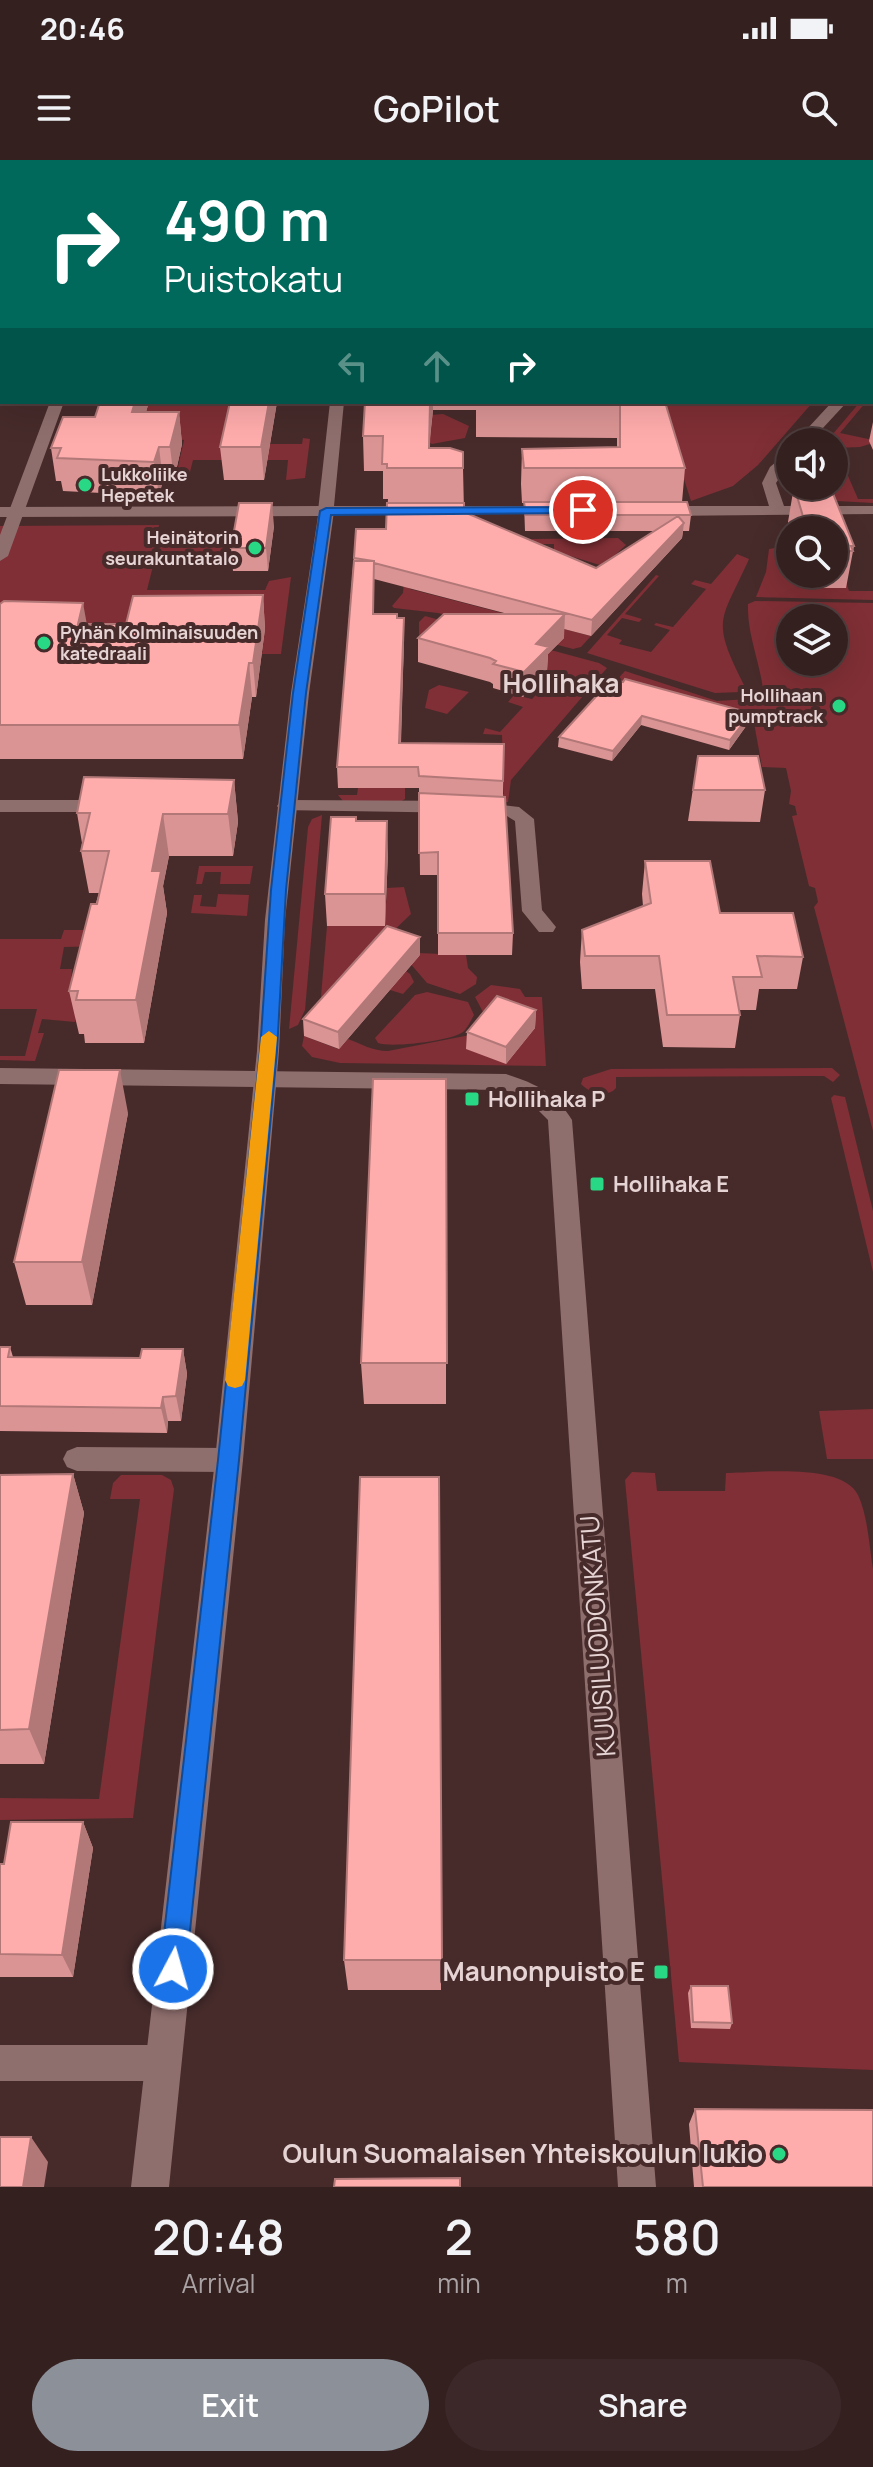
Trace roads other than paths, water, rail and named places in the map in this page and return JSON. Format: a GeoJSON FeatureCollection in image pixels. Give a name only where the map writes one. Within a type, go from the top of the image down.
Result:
{"type":"FeatureCollection","features":[{"type":"Feature","properties":{"kind":"street"},"geometry":{"type":"LineString","coordinates":[[0,556],[8,512],[56,404]]}},
{"type":"Feature","properties":{"kind":"street"},"geometry":{"type":"LineString","coordinates":[[150,2187],[229,1460],[265,1080],[275,920],[337,404]]}},
{"type":"Feature","properties":{"kind":"street"},"geometry":{"type":"LineString","coordinates":[[815,428],[838,404]]}},
{"type":"Feature","properties":{"kind":"street"},"geometry":{"type":"LineString","coordinates":[[776,469],[769,483],[778,511]]}},
{"type":"Feature","properties":{"kind":"street"},"geometry":{"type":"LineString","coordinates":[[8,512],[568,510]]}},
{"type":"Feature","properties":{"kind":"street"},"geometry":{"type":"LineString","coordinates":[[644,511],[873,510]]}},
{"type":"Feature","properties":{"kind":"street"},"geometry":{"type":"LineString","coordinates":[[0,806],[125,806]]}},
{"type":"Feature","properties":{"kind":"street"},"geometry":{"type":"LineString","coordinates":[[287,806],[471,807],[512,811],[524,819],[532,911],[546,927]]}},
{"type":"Feature","properties":{"kind":"street"},"geometry":{"type":"LineString","coordinates":[[0,1076],[265,1080]]}},
{"type":"Feature","properties":{"kind":"street","name":"KUUSILUODONKATU"},"geometry":{"type":"LineString","coordinates":[[265,1080],[506,1082],[537,1094],[552,1105],[560,1120],[637,2187]]}},
{"type":"Feature","properties":{"kind":"street"},"geometry":{"type":"LineString","coordinates":[[77,1459],[229,1460]]}},
{"type":"Feature","properties":{"kind":"street"},"geometry":{"type":"LineString","coordinates":[[0,2063],[163,2063]]}},
{"type":"Feature","properties":{"kind":"place","name":"Lukkoliike Hepetek"},"geometry":{"type":"Point","coordinates":[85,485]}},
{"type":"Feature","properties":{"kind":"place","name":"Heinätorin seurakuntatalo"},"geometry":{"type":"Point","coordinates":[255,548]}},
{"type":"Feature","properties":{"kind":"place","name":"Pyhän Kolminaisuuden katedraali"},"geometry":{"type":"Point","coordinates":[44,643]}},
{"type":"Feature","properties":{"kind":"place","name":"Hollihaan pumptrack"},"geometry":{"type":"Point","coordinates":[839,706]}},
{"type":"Feature","properties":{"kind":"place","name":"Hollihaka P"},"geometry":{"type":"Point","coordinates":[472,1099]}},
{"type":"Feature","properties":{"kind":"place","name":"Hollihaka E"},"geometry":{"type":"Point","coordinates":[597,1184]}},
{"type":"Feature","properties":{"kind":"place","name":"Maunonpuisto E"},"geometry":{"type":"Point","coordinates":[661,1972]}},
{"type":"Feature","properties":{"kind":"place","name":"Oulun Suomalaisen Yhteiskoulun lukio"},"geometry":{"type":"Point","coordinates":[779,2154]}},
{"type":"Feature","properties":{"kind":"district","name":"Hollihaka"},"geometry":{"type":"Point","coordinates":[561,684]}}]}
